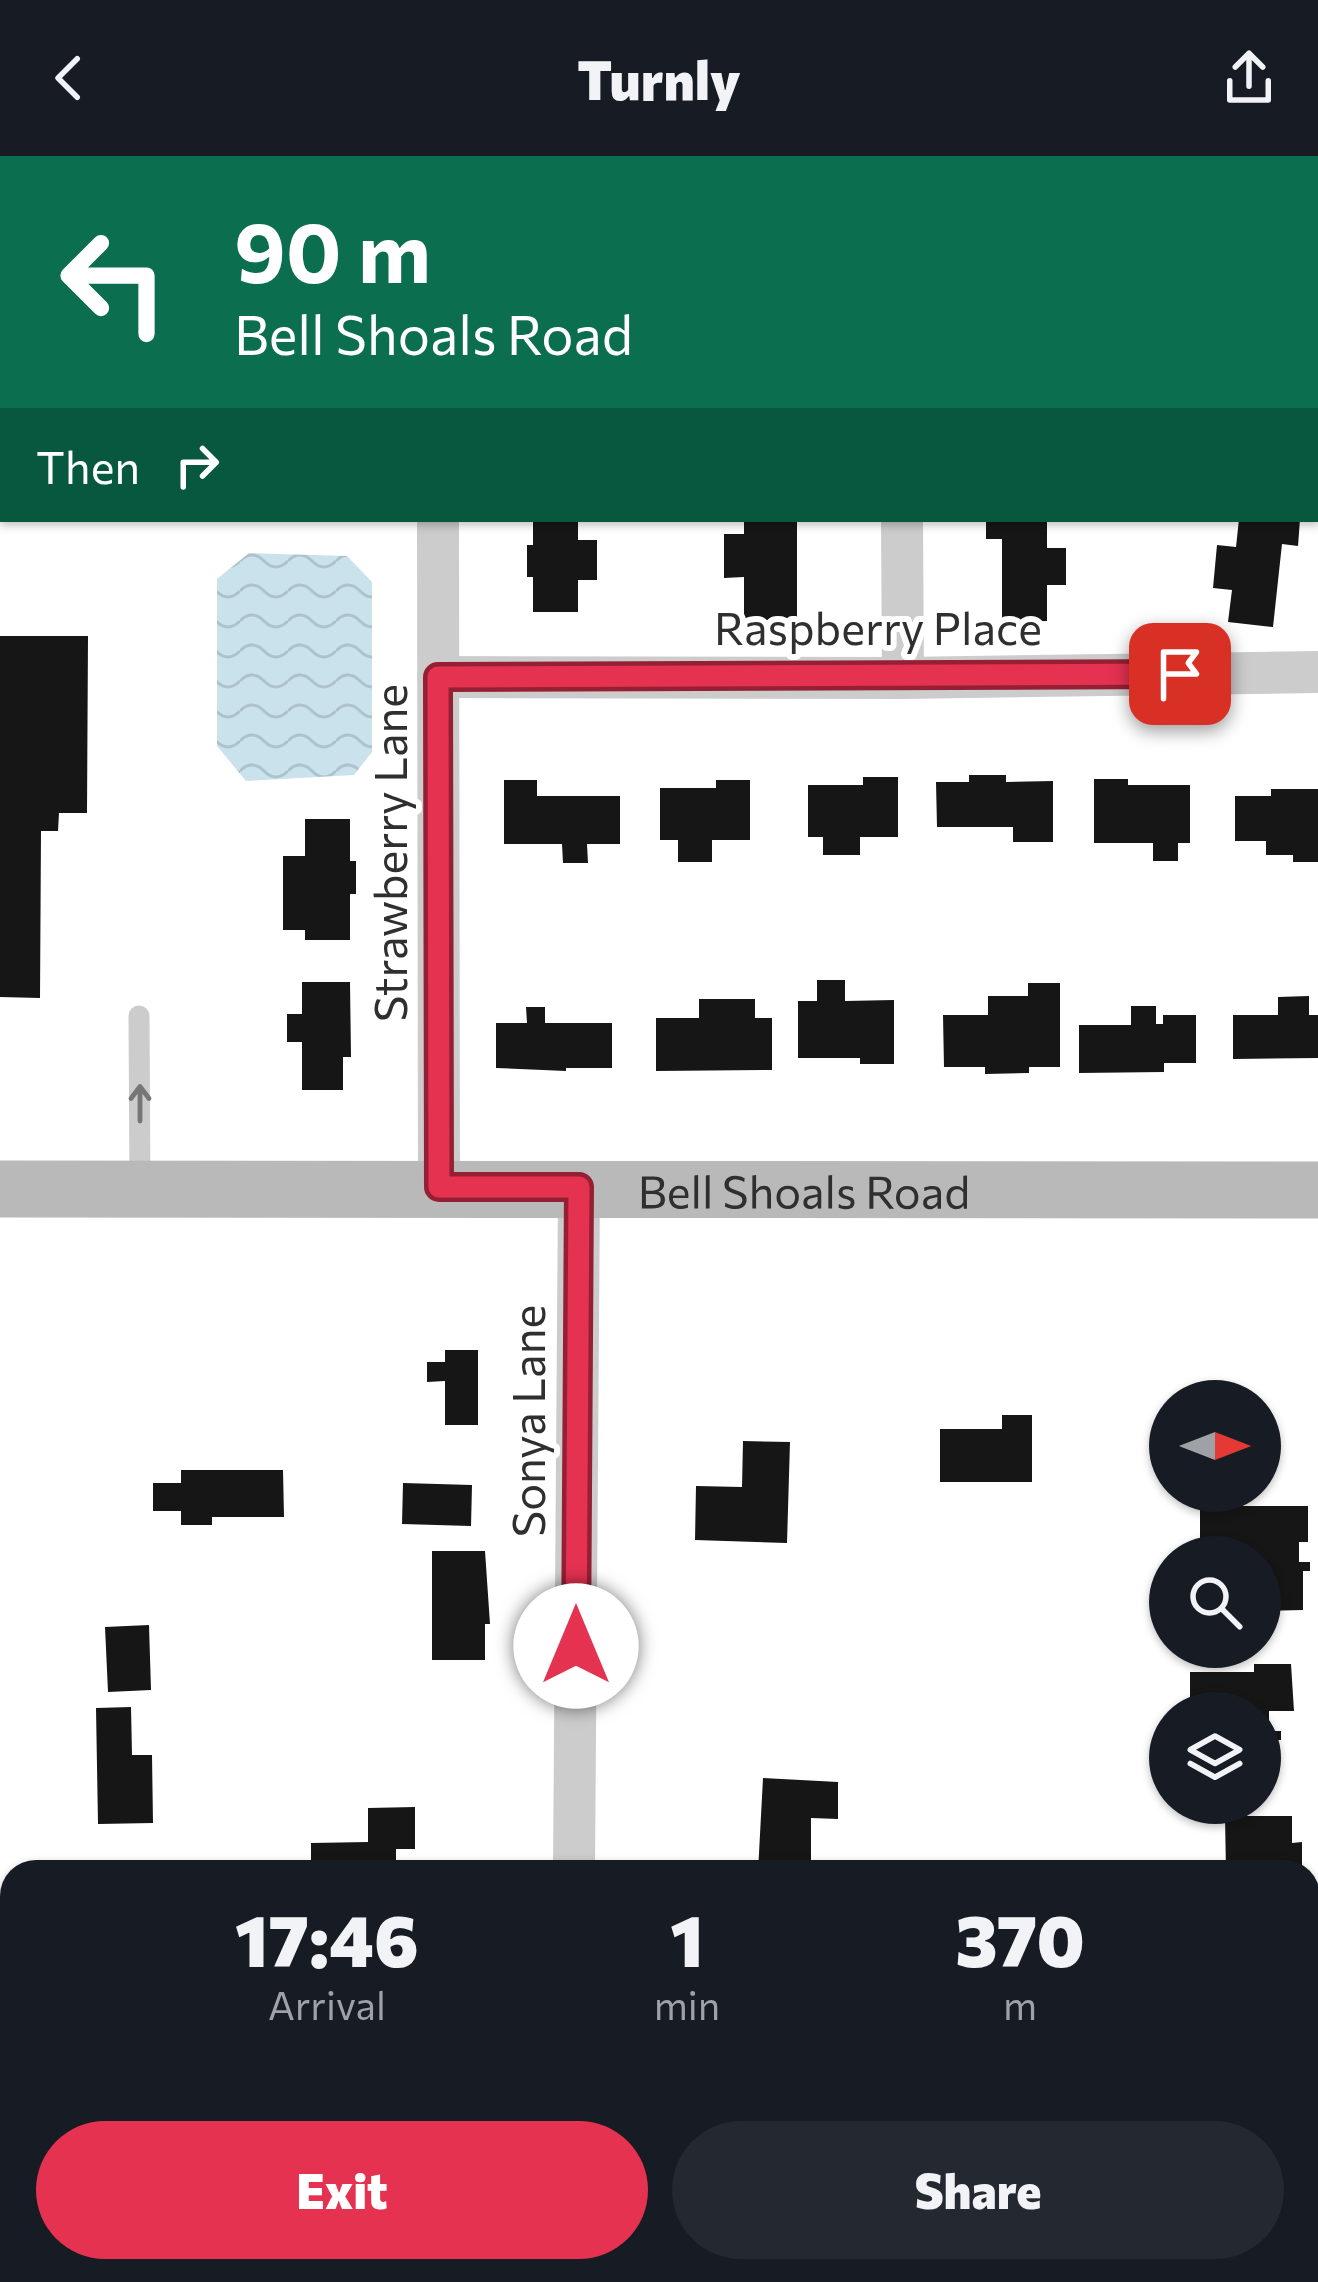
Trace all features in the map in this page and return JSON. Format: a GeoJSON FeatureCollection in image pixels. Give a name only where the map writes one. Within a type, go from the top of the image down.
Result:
{"type":"FeatureCollection","features":[{"type":"Feature","properties":{"kind":"main road","name":"Bell Shoals Road"},"geometry":{"type":"LineString","coordinates":[[0,1189],[1318,1190]]}},
{"type":"Feature","properties":{"kind":"street","name":"Strawberry Lane"},"geometry":{"type":"LineString","coordinates":[[438,522],[439,1187]]}},
{"type":"Feature","properties":{"kind":"street"},"geometry":{"type":"LineString","coordinates":[[902,522],[903,678]]}},
{"type":"Feature","properties":{"kind":"street","name":"Raspberry Place"},"geometry":{"type":"LineString","coordinates":[[438,677],[903,678],[1318,672]]}},
{"type":"Feature","properties":{"kind":"street","name":"Sonya Lane"},"geometry":{"type":"LineString","coordinates":[[574,1860],[579,1187]]}},
{"type":"Feature","properties":{"kind":"lane"},"geometry":{"type":"LineString","coordinates":[[139,1016],[140,1190]]}},
{"type":"Feature","properties":{"kind":"water"},"geometry":{"type":"Polygon","coordinates":[[[249,553],[347,556],[372,582],[372,752],[354,775],[246,781],[217,746],[217,579],[249,553]]]}},
{"type":"Feature","properties":{"kind":"building"},"geometry":{"type":"Polygon","coordinates":[[[533,522],[578,522],[578,540],[597,540],[597,580],[578,580],[578,612],[533,612],[527,545],[533,545],[533,522]]]}},
{"type":"Feature","properties":{"kind":"building"},"geometry":{"type":"Polygon","coordinates":[[[744,522],[797,522],[797,620],[744,620],[744,577],[724,578],[724,534],[744,534],[744,522]]]}},
{"type":"Feature","properties":{"kind":"building"},"geometry":{"type":"Polygon","coordinates":[[[986,522],[1047,522],[1047,548],[1066,548],[1066,585],[1047,585],[1047,621],[1002,622],[1002,539],[986,539],[986,522]]]}},
{"type":"Feature","properties":{"kind":"building"},"geometry":{"type":"Polygon","coordinates":[[[1239,522],[1300,522],[1298,546],[1282,544],[1273,627],[1228,622],[1232,590],[1213,588],[1217,545],[1236,547],[1239,522]]]}},
{"type":"Feature","properties":{"kind":"building"},"geometry":{"type":"Polygon","coordinates":[[[0,636],[88,636],[87,813],[59,813],[58,831],[41,831],[40,998],[0,997],[0,636]]]}},
{"type":"Feature","properties":{"kind":"building"},"geometry":{"type":"Polygon","coordinates":[[[969,775],[1006,775],[1006,782],[1053,781],[1053,842],[1013,842],[1013,827],[937,827],[936,782],[969,782],[969,775]]]}},
{"type":"Feature","properties":{"kind":"building"},"geometry":{"type":"Polygon","coordinates":[[[863,777],[898,777],[898,837],[860,837],[860,855],[823,855],[823,837],[808,837],[808,785],[863,785],[863,777]]]}},
{"type":"Feature","properties":{"kind":"building"},"geometry":{"type":"Polygon","coordinates":[[[1094,779],[1128,779],[1128,785],[1190,785],[1190,843],[1178,843],[1178,861],[1153,861],[1153,843],[1094,843],[1094,779]]]}},
{"type":"Feature","properties":{"kind":"building"},"geometry":{"type":"Polygon","coordinates":[[[504,780],[537,780],[537,796],[620,796],[620,844],[587,844],[588,863],[563,863],[562,844],[504,844],[504,780]]]}},
{"type":"Feature","properties":{"kind":"building"},"geometry":{"type":"Polygon","coordinates":[[[716,780],[750,780],[750,840],[712,840],[712,862],[678,862],[678,840],[660,840],[660,788],[716,788],[716,780]]]}},
{"type":"Feature","properties":{"kind":"building"},"geometry":{"type":"Polygon","coordinates":[[[1271,789],[1318,789],[1318,862],[1293,862],[1293,855],[1266,855],[1266,841],[1235,841],[1235,796],[1271,796],[1271,789]]]}},
{"type":"Feature","properties":{"kind":"building"},"geometry":{"type":"Polygon","coordinates":[[[305,819],[350,819],[356,894],[350,894],[350,940],[305,940],[305,930],[283,930],[283,856],[305,856],[305,819]]]}},
{"type":"Feature","properties":{"kind":"building"},"geometry":{"type":"Polygon","coordinates":[[[817,980],[845,980],[845,1001],[894,1000],[894,1064],[860,1064],[860,1058],[798,1058],[798,1001],[817,1001],[817,980]]]}},
{"type":"Feature","properties":{"kind":"building"},"geometry":{"type":"Polygon","coordinates":[[[302,982],[350,982],[351,1057],[343,1057],[343,1090],[302,1090],[302,1042],[287,1042],[287,1014],[302,1014],[302,982]]]}},
{"type":"Feature","properties":{"kind":"building"},"geometry":{"type":"Polygon","coordinates":[[[1028,983],[1060,983],[1060,1067],[985,1074],[985,1067],[944,1067],[943,1015],[988,1015],[988,996],[1028,996],[1028,983]]]}},
{"type":"Feature","properties":{"kind":"building"},"geometry":{"type":"Polygon","coordinates":[[[1309,996],[1309,1015],[1318,1015],[1318,1058],[1233,1059],[1233,1015],[1278,1015],[1278,997],[1309,996]]]}},
{"type":"Feature","properties":{"kind":"building"},"geometry":{"type":"Polygon","coordinates":[[[699,999],[755,999],[755,1018],[772,1018],[772,1070],[656,1071],[656,1018],[699,1018],[699,999]]]}},
{"type":"Feature","properties":{"kind":"building"},"geometry":{"type":"Polygon","coordinates":[[[1131,1006],[1156,1006],[1156,1024],[1163,1024],[1163,1015],[1196,1015],[1196,1063],[1164,1063],[1164,1072],[1079,1073],[1079,1025],[1131,1025],[1131,1006]]]}},
{"type":"Feature","properties":{"kind":"building"},"geometry":{"type":"Polygon","coordinates":[[[526,1007],[545,1007],[545,1023],[612,1023],[612,1068],[496,1068],[496,1023],[527,1023],[526,1007]]]}},
{"type":"Feature","properties":{"kind":"building"},"geometry":{"type":"Polygon","coordinates":[[[445,1350],[478,1350],[478,1425],[445,1425],[445,1381],[427,1382],[427,1362],[445,1362],[445,1350]]]}},
{"type":"Feature","properties":{"kind":"building"},"geometry":{"type":"Polygon","coordinates":[[[1002,1415],[1032,1415],[1032,1482],[940,1482],[940,1429],[1002,1429],[1002,1415]]]}},
{"type":"Feature","properties":{"kind":"building"},"geometry":{"type":"Polygon","coordinates":[[[743,1441],[790,1442],[787,1543],[695,1540],[696,1486],[742,1487],[743,1441]]]}},
{"type":"Feature","properties":{"kind":"building"},"geometry":{"type":"Polygon","coordinates":[[[181,1470],[283,1470],[284,1517],[212,1517],[212,1525],[181,1525],[181,1511],[153,1511],[153,1483],[181,1483],[181,1470]]]}},
{"type":"Feature","properties":{"kind":"building"},"geometry":{"type":"Polygon","coordinates":[[[403,1483],[472,1485],[471,1526],[402,1524],[403,1483]]]}},
{"type":"Feature","properties":{"kind":"building"},"geometry":{"type":"Polygon","coordinates":[[[1281,1506],[1308,1506],[1308,1542],[1299,1542],[1299,1562],[1310,1562],[1310,1571],[1303,1571],[1303,1610],[1281,1611],[1281,1536],[1200,1536],[1200,1512],[1281,1512],[1281,1506]]]}},
{"type":"Feature","properties":{"kind":"building"},"geometry":{"type":"Polygon","coordinates":[[[432,1551],[485,1551],[490,1624],[485,1624],[485,1660],[432,1660],[432,1551]]]}},
{"type":"Feature","properties":{"kind":"building"},"geometry":{"type":"Polygon","coordinates":[[[149,1625],[151,1690],[108,1692],[105,1627],[149,1625]]]}},
{"type":"Feature","properties":{"kind":"building"},"geometry":{"type":"Polygon","coordinates":[[[1291,1664],[1294,1711],[1281,1711],[1281,1692],[1190,1692],[1190,1672],[1254,1672],[1254,1668],[1291,1664]]]}},
{"type":"Feature","properties":{"kind":"building"},"geometry":{"type":"Polygon","coordinates":[[[131,1707],[132,1755],[152,1755],[153,1823],[98,1824],[96,1708],[131,1707]]]}},
{"type":"Feature","properties":{"kind":"building"},"geometry":{"type":"Polygon","coordinates":[[[763,1778],[838,1782],[838,1819],[811,1818],[811,1860],[759,1860],[763,1778]]]}},
{"type":"Feature","properties":{"kind":"building"},"geometry":{"type":"Polygon","coordinates":[[[415,1807],[415,1849],[396,1849],[396,1860],[311,1860],[311,1843],[368,1842],[368,1808],[415,1807]]]}},
{"type":"Feature","properties":{"kind":"building"},"geometry":{"type":"Polygon","coordinates":[[[1281,1816],[1292,1816],[1292,1843],[1302,1842],[1302,1860],[1226,1860],[1225,1824],[1281,1824],[1281,1816]]]}},
{"type":"Feature","properties":{"kind":"route"},"geometry":{"type":"LineString","coordinates":[[576,1646],[579,1187],[439,1187],[438,677],[1180,674]]}}]}
